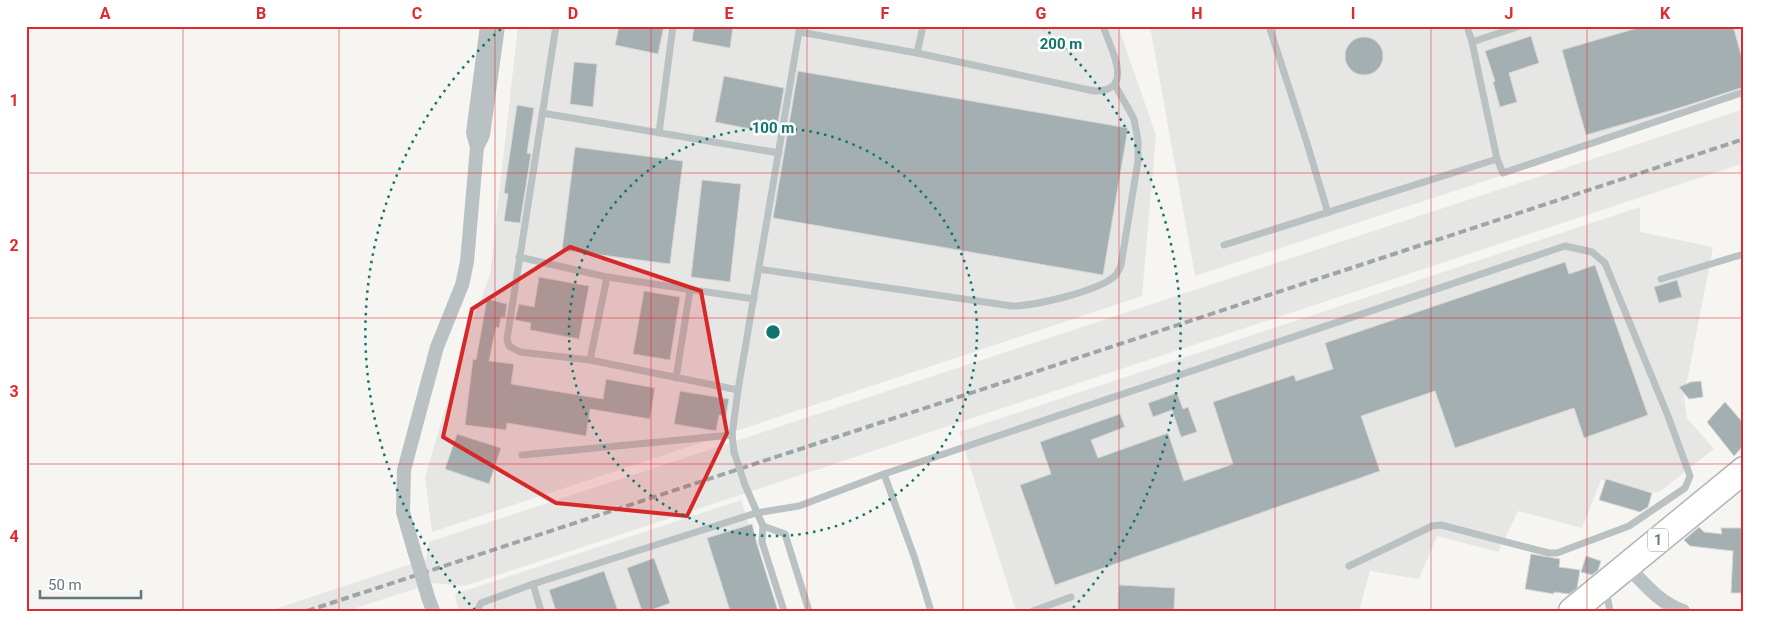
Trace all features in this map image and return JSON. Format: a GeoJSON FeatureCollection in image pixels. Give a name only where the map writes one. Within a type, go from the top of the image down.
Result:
{"type":"FeatureCollection","features":[{"type":"Feature","properties":{"kind":"highway","name":"1"},"geometry":{"type":"LineString","coordinates":[[1572,611],[1743,471]]}},
{"type":"Feature","properties":{"kind":"street"},"geometry":{"type":"LineString","coordinates":[[433,611],[403,512],[404,470],[437,347],[462,285],[467,262],[477,147],[473,133],[487,26]]}},
{"type":"Feature","properties":{"kind":"street"},"geometry":{"type":"LineString","coordinates":[[477,147],[483,135],[498,26]]}},
{"type":"Feature","properties":{"kind":"street"},"geometry":{"type":"LineString","coordinates":[[1627,566],[1658,598],[1672,607],[1683,611]]}},
{"type":"Feature","properties":{"kind":"lane"},"geometry":{"type":"LineString","coordinates":[[556,26],[507,338],[509,346],[520,352],[590,360],[738,390]]}},
{"type":"Feature","properties":{"kind":"lane"},"geometry":{"type":"LineString","coordinates":[[660,133],[673,26]]}},
{"type":"Feature","properties":{"kind":"lane"},"geometry":{"type":"LineString","coordinates":[[917,53],[923,26]]}},
{"type":"Feature","properties":{"kind":"lane"},"geometry":{"type":"LineString","coordinates":[[784,611],[762,542],[763,526],[745,485],[734,452],[732,435],[738,390],[800,29],[1094,91],[1109,90],[1116,86],[1118,79],[1118,71],[1103,26]]}},
{"type":"Feature","properties":{"kind":"lane"},"geometry":{"type":"LineString","coordinates":[[1268,26],[1328,213]]}},
{"type":"Feature","properties":{"kind":"lane"},"geometry":{"type":"LineString","coordinates":[[1467,26],[1497,159],[1503,173],[1744,92]]}},
{"type":"Feature","properties":{"kind":"lane"},"geometry":{"type":"LineString","coordinates":[[1472,42],[1520,26]]}},
{"type":"Feature","properties":{"kind":"lane"},"geometry":{"type":"LineString","coordinates":[[759,269],[1012,306],[1036,304],[1073,294],[1108,281],[1117,274],[1121,265],[1138,161],[1138,141],[1134,119],[1116,86]]}},
{"type":"Feature","properties":{"kind":"lane"},"geometry":{"type":"LineString","coordinates":[[542,113],[778,153]]}},
{"type":"Feature","properties":{"kind":"lane"},"geometry":{"type":"LineString","coordinates":[[1224,244],[1497,159]]}},
{"type":"Feature","properties":{"kind":"lane"},"geometry":{"type":"LineString","coordinates":[[477,611],[481,604],[533,584],[756,513],[799,506],[884,474],[1565,246],[1592,252],[1605,263],[1668,416],[1690,476],[1685,488],[1629,526],[1557,553],[1549,553],[1441,525],[1432,526],[1349,566]]}},
{"type":"Feature","properties":{"kind":"lane"},"geometry":{"type":"LineString","coordinates":[[1661,279],[1744,254]]}},
{"type":"Feature","properties":{"kind":"lane"},"geometry":{"type":"LineString","coordinates":[[519,257],[606,277],[754,298]]}},
{"type":"Feature","properties":{"kind":"lane"},"geometry":{"type":"LineString","coordinates":[[590,360],[606,277]]}},
{"type":"Feature","properties":{"kind":"lane"},"geometry":{"type":"LineString","coordinates":[[676,378],[690,290]]}},
{"type":"Feature","properties":{"kind":"lane"},"geometry":{"type":"LineString","coordinates":[[522,455],[732,435]]}},
{"type":"Feature","properties":{"kind":"lane"},"geometry":{"type":"LineString","coordinates":[[884,474],[914,556],[931,611]]}},
{"type":"Feature","properties":{"kind":"lane"},"geometry":{"type":"LineString","coordinates":[[763,526],[785,534],[809,611]]}},
{"type":"Feature","properties":{"kind":"lane"},"geometry":{"type":"LineString","coordinates":[[533,584],[541,611]]}},
{"type":"Feature","properties":{"kind":"lane"},"geometry":{"type":"LineString","coordinates":[[1605,585],[1610,611]]}},
{"type":"Feature","properties":{"kind":"lane"},"geometry":{"type":"LineString","coordinates":[[1034,611],[1071,597]]}},
{"type":"Feature","properties":{"kind":"highlighted area"},"geometry":{"type":"Polygon","coordinates":[[[570,247],[701,291],[727,433],[687,516],[556,503],[443,437],[472,309],[570,247]]]}},
{"type":"Feature","properties":{"kind":"shaded area"},"geometry":{"type":"Polygon","coordinates":[[[518,26],[1118,26],[1156,135],[1142,296],[432,532],[425,477],[467,335],[490,275],[518,26]]]}},
{"type":"Feature","properties":{"kind":"shaded area"},"geometry":{"type":"Polygon","coordinates":[[[1150,26],[1744,26],[1744,96],[1195,276],[1150,26]]]}},
{"type":"Feature","properties":{"kind":"shaded area"},"geometry":{"type":"Polygon","coordinates":[[[1744,109],[1744,163],[465,586],[433,583],[347,611],[269,611],[426,559],[429,542],[1744,109]]]}},
{"type":"Feature","properties":{"kind":"shaded area"},"geometry":{"type":"Polygon","coordinates":[[[1640,207],[1640,232],[1713,247],[1684,397],[1687,418],[1714,449],[1658,493],[1601,480],[1582,528],[1518,511],[1498,552],[1437,536],[1419,579],[1370,571],[1359,611],[1016,611],[959,432],[1640,207]]]}},
{"type":"Feature","properties":{"kind":"shaded area"},"geometry":{"type":"Polygon","coordinates":[[[741,500],[777,611],[458,611],[455,594],[741,500]]]}},
{"type":"Feature","properties":{"kind":"building"},"geometry":{"type":"Polygon","coordinates":[[[619,26],[664,26],[658,54],[615,45],[619,26]]]}},
{"type":"Feature","properties":{"kind":"building"},"geometry":{"type":"Polygon","coordinates":[[[694,26],[733,26],[730,48],[692,41],[694,26]]]}},
{"type":"Feature","properties":{"kind":"building"},"geometry":{"type":"Polygon","coordinates":[[[1644,26],[1733,26],[1744,65],[1744,87],[1586,135],[1562,50],[1644,26]]]}},
{"type":"Feature","properties":{"kind":"building"},"geometry":{"type":"Polygon","coordinates":[[[1531,36],[1539,63],[1509,73],[1517,102],[1500,107],[1493,82],[1495,81],[1485,51],[1531,36]]]}},
{"type":"Feature","properties":{"kind":"building"},"geometry":{"type":"Polygon","coordinates":[[[1364,37],[1377,43],[1383,56],[1377,69],[1364,75],[1351,69],[1345,56],[1351,43],[1364,37]]]}},
{"type":"Feature","properties":{"kind":"building"},"geometry":{"type":"Polygon","coordinates":[[[574,62],[597,64],[593,107],[570,104],[574,62]]]}},
{"type":"Feature","properties":{"kind":"building"},"geometry":{"type":"Polygon","coordinates":[[[798,71],[1128,128],[1103,275],[773,218],[798,71]]]}},
{"type":"Feature","properties":{"kind":"building"},"geometry":{"type":"Polygon","coordinates":[[[724,76],[784,88],[776,134],[715,122],[724,76]]]}},
{"type":"Feature","properties":{"kind":"building"},"geometry":{"type":"Polygon","coordinates":[[[517,105],[534,108],[527,153],[531,154],[520,223],[504,221],[508,194],[504,193],[517,105]]]}},
{"type":"Feature","properties":{"kind":"building"},"geometry":{"type":"Polygon","coordinates":[[[575,147],[683,161],[670,264],[562,250],[575,147]]]}},
{"type":"Feature","properties":{"kind":"building"},"geometry":{"type":"Polygon","coordinates":[[[702,180],[741,184],[730,282],[691,277],[702,180]]]}},
{"type":"Feature","properties":{"kind":"building"},"geometry":{"type":"Polygon","coordinates":[[[1565,262],[1569,274],[1595,265],[1648,415],[1584,438],[1574,408],[1455,448],[1435,391],[1361,416],[1380,471],[1055,585],[1020,485],[1051,474],[1040,442],[1120,414],[1125,427],[1091,440],[1098,458],[1168,433],[1184,481],[1233,464],[1213,402],[1294,375],[1296,381],[1333,369],[1325,343],[1565,262]]]}},
{"type":"Feature","properties":{"kind":"building"},"geometry":{"type":"Polygon","coordinates":[[[539,277],[589,286],[579,339],[530,330],[531,323],[515,320],[519,304],[534,307],[539,277]]]}},
{"type":"Feature","properties":{"kind":"building"},"geometry":{"type":"Polygon","coordinates":[[[1677,280],[1682,297],[1659,303],[1654,287],[1677,280]]]}},
{"type":"Feature","properties":{"kind":"building"},"geometry":{"type":"Polygon","coordinates":[[[644,291],[680,297],[670,360],[633,354],[644,291]]]}},
{"type":"Feature","properties":{"kind":"building"},"geometry":{"type":"Polygon","coordinates":[[[487,299],[507,304],[505,318],[501,317],[499,328],[496,327],[489,361],[514,364],[511,384],[603,399],[606,379],[655,388],[650,419],[590,409],[586,436],[507,423],[506,430],[465,425],[473,359],[476,360],[487,299]]]}},
{"type":"Feature","properties":{"kind":"building"},"geometry":{"type":"Polygon","coordinates":[[[1701,381],[1703,397],[1689,399],[1679,387],[1691,382],[1701,381]]]}},
{"type":"Feature","properties":{"kind":"building"},"geometry":{"type":"Polygon","coordinates":[[[680,391],[729,399],[726,416],[719,415],[716,431],[674,424],[680,391]]]}},
{"type":"Feature","properties":{"kind":"building"},"geometry":{"type":"Polygon","coordinates":[[[1177,393],[1183,409],[1188,407],[1197,432],[1181,437],[1172,410],[1153,417],[1148,403],[1177,393]]]}},
{"type":"Feature","properties":{"kind":"building"},"geometry":{"type":"Polygon","coordinates":[[[1725,402],[1744,424],[1744,445],[1734,456],[1707,422],[1725,402]]]}},
{"type":"Feature","properties":{"kind":"building"},"geometry":{"type":"Polygon","coordinates":[[[457,434],[501,448],[489,484],[445,469],[457,434]]]}},
{"type":"Feature","properties":{"kind":"building"},"geometry":{"type":"Polygon","coordinates":[[[1606,479],[1652,493],[1648,507],[1640,512],[1599,500],[1606,479]]]}},
{"type":"Feature","properties":{"kind":"building"},"geometry":{"type":"Polygon","coordinates":[[[752,524],[778,611],[730,611],[707,538],[752,524]]]}},
{"type":"Feature","properties":{"kind":"building"},"geometry":{"type":"Polygon","coordinates":[[[1699,527],[1704,532],[1722,534],[1721,528],[1744,528],[1742,593],[1731,593],[1733,551],[1690,546],[1684,540],[1699,527]]]}},
{"type":"Feature","properties":{"kind":"building"},"geometry":{"type":"Polygon","coordinates":[[[1531,554],[1560,559],[1559,567],[1580,570],[1577,588],[1569,594],[1554,592],[1554,594],[1525,589],[1531,554]]]}},
{"type":"Feature","properties":{"kind":"building"},"geometry":{"type":"Polygon","coordinates":[[[1586,556],[1601,561],[1598,570],[1592,575],[1581,572],[1586,556]]]}},
{"type":"Feature","properties":{"kind":"building"},"geometry":{"type":"Polygon","coordinates":[[[654,558],[670,603],[649,611],[642,611],[627,568],[654,558]]]}},
{"type":"Feature","properties":{"kind":"building"},"geometry":{"type":"Polygon","coordinates":[[[604,571],[618,611],[556,611],[549,590],[604,571]]]}},
{"type":"Feature","properties":{"kind":"building"},"geometry":{"type":"Polygon","coordinates":[[[1119,585],[1175,588],[1174,611],[1118,611],[1119,585]]]}},
{"type":"Feature","properties":{"kind":"railway"},"geometry":{"type":"LineString","coordinates":[[307,611],[1744,139]]}}]}
